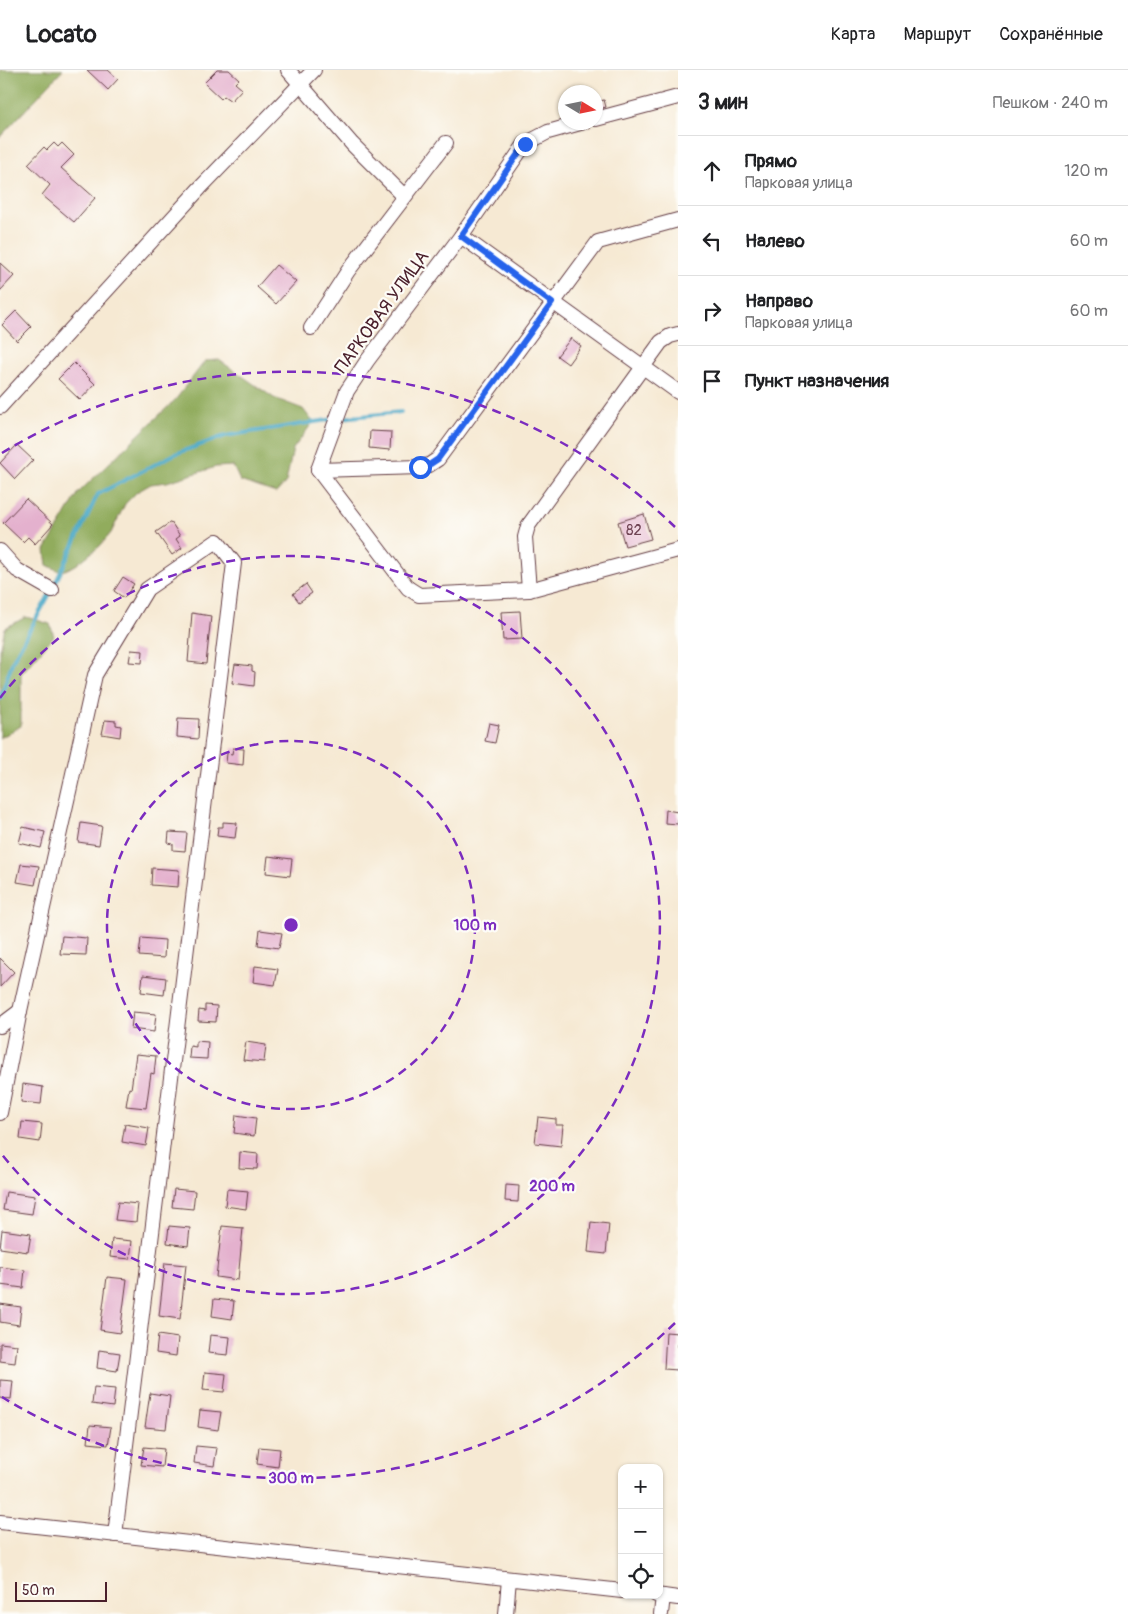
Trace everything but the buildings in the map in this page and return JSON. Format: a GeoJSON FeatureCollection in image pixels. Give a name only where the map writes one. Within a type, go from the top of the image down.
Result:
{"type":"FeatureCollection","features":[{"type":"Feature","properties":{"kind":"street"},"geometry":{"type":"LineString","coordinates":[[288,70],[352,144],[404,196]]}},
{"type":"Feature","properties":{"kind":"street"},"geometry":{"type":"LineString","coordinates":[[0,407],[200,188],[314,70]]}},
{"type":"Feature","properties":{"kind":"street"},"geometry":{"type":"LineString","coordinates":[[603,117],[678,97]]}},
{"type":"Feature","properties":{"kind":"street","name":"ПАРКОВАЯ УЛИЦА"},"geometry":{"type":"LineString","coordinates":[[318,470],[347,391],[367,361],[461,236],[525,144],[548,132],[558,129]]}},
{"type":"Feature","properties":{"kind":"street"},"geometry":{"type":"LineString","coordinates":[[311,328],[348,271],[446,143]]}},
{"type":"Feature","properties":{"kind":"street"},"geometry":{"type":"LineString","coordinates":[[318,470],[420,467],[429,465],[438,459],[598,242],[678,220]]}},
{"type":"Feature","properties":{"kind":"street"},"geometry":{"type":"LineString","coordinates":[[461,236],[678,392]]}},
{"type":"Feature","properties":{"kind":"street"},"geometry":{"type":"LineString","coordinates":[[529,590],[525,537],[528,526],[661,342],[670,336],[678,334]]}},
{"type":"Feature","properties":{"kind":"street"},"geometry":{"type":"LineString","coordinates":[[318,470],[408,588],[419,595],[529,590],[678,550]]}},
{"type":"Feature","properties":{"kind":"street"},"geometry":{"type":"LineString","coordinates":[[0,1113],[20,1011],[95,675],[147,589],[217,541],[234,563],[115,1535]]}},
{"type":"Feature","properties":{"kind":"street"},"geometry":{"type":"LineString","coordinates":[[0,551],[17,570],[52,590]]}},
{"type":"Feature","properties":{"kind":"street"},"geometry":{"type":"LineString","coordinates":[[0,1026],[20,1011]]}},
{"type":"Feature","properties":{"kind":"street"},"geometry":{"type":"LineString","coordinates":[[0,1522],[618,1591]]}},
{"type":"Feature","properties":{"kind":"street"},"geometry":{"type":"LineString","coordinates":[[506,1614],[509,1579]]}},
{"type":"Feature","properties":{"kind":"street"},"geometry":{"type":"LineString","coordinates":[[663,1596],[678,1598]]}},
{"type":"Feature","properties":{"kind":"street"},"geometry":{"type":"LineString","coordinates":[[660,1599],[661,1614]]}},
{"type":"Feature","properties":{"kind":"green space"},"geometry":{"type":"Polygon","coordinates":[[[0,70],[63,70],[0,137],[0,70]]]}},
{"type":"Feature","properties":{"kind":"green space"},"geometry":{"type":"Polygon","coordinates":[[[219,360],[274,398],[303,409],[313,422],[293,449],[286,482],[276,493],[240,481],[233,466],[216,467],[167,482],[151,484],[137,492],[125,504],[111,533],[100,546],[76,565],[61,572],[47,565],[45,550],[79,492],[176,399],[205,361],[219,360]]]}},
{"type":"Feature","properties":{"kind":"green space"},"geometry":{"type":"Polygon","coordinates":[[[26,617],[50,624],[54,636],[21,674],[21,726],[0,738],[0,650],[5,628],[26,617]]]}},
{"type":"Feature","properties":{"kind":"waterway"},"geometry":{"type":"LineString","coordinates":[[341,418],[401,412]]}},
{"type":"Feature","properties":{"kind":"waterway"},"geometry":{"type":"LineString","coordinates":[[0,699],[13,660],[52,590],[98,494],[175,454],[225,436],[334,419]]}},
{"type":"Feature","properties":{"kind":"route"},"geometry":{"type":"LineString","coordinates":[[420,467],[429,465],[438,459],[552,303],[461,236],[525,144]]}}]}
